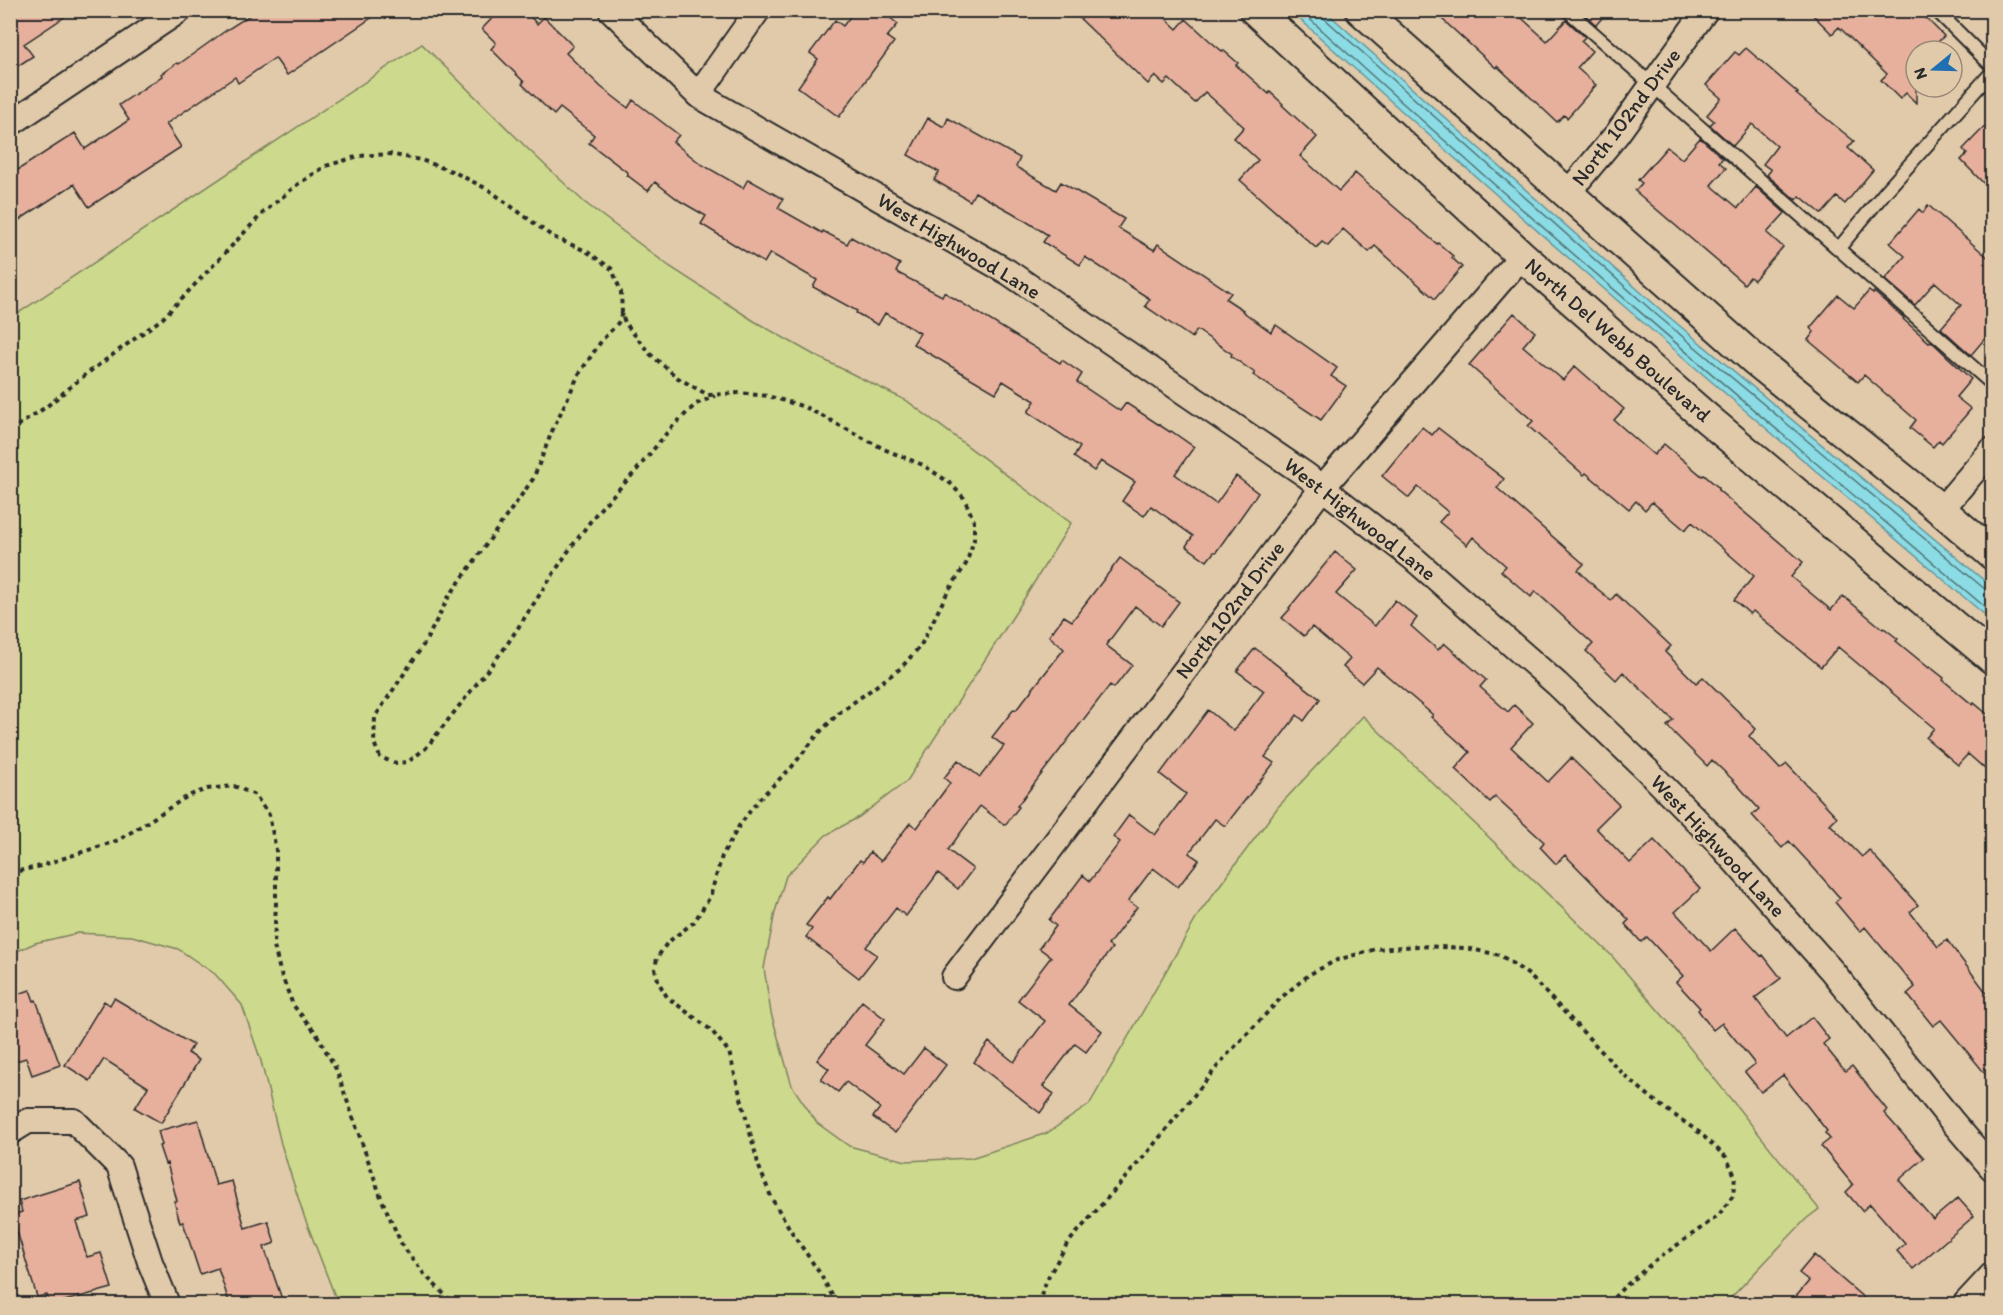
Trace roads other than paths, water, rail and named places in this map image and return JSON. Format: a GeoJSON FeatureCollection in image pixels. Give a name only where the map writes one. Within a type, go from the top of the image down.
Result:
{"type":"FeatureCollection","features":[{"type":"Feature","properties":{"kind":"street"},"geometry":{"type":"LineString","coordinates":[[10,124],[180,10]]}},
{"type":"Feature","properties":{"kind":"street","name":"West Highwood Lane"},"geometry":{"type":"LineString","coordinates":[[611,10],[698,95],[1008,272],[1323,487],[1413,558],[1512,644],[1688,811],[1832,971],[1992,1168]]}},
{"type":"Feature","properties":{"kind":"street"},"geometry":{"type":"LineString","coordinates":[[698,95],[758,10]]}},
{"type":"Feature","properties":{"kind":"street","name":"North Del Webb Boulevard"},"geometry":{"type":"LineString","coordinates":[[1255,10],[1522,256],[1712,422],[1992,658]]}},
{"type":"Feature","properties":{"kind":"street"},"geometry":{"type":"LineString","coordinates":[[1361,10],[1755,360],[1992,554]]}},
{"type":"Feature","properties":{"kind":"street","name":"North 102nd Drive"},"geometry":{"type":"LineString","coordinates":[[1567,194],[1653,87],[1706,10]]}},
{"type":"Feature","properties":{"kind":"street","name":"North 102nd Drive"},"geometry":{"type":"LineString","coordinates":[[954,977],[1323,487],[1522,256]]}},
{"type":"Feature","properties":{"kind":"street"},"geometry":{"type":"LineString","coordinates":[[1941,510],[1992,450]]}},
{"type":"Feature","properties":{"kind":"street"},"geometry":{"type":"LineString","coordinates":[[10,1132],[28,1121],[74,1121],[119,1166],[150,1262],[167,1305]]}},
{"type":"Feature","properties":{"kind":"street"},"geometry":{"type":"LineString","coordinates":[[1965,1305],[1992,1275]]}},
{"type":"Feature","properties":{"kind":"lane"},"geometry":{"type":"LineString","coordinates":[[1567,10],[1992,384]]}},
{"type":"Feature","properties":{"kind":"lane"},"geometry":{"type":"LineString","coordinates":[[1936,10],[1992,66]]}},
{"type":"Feature","properties":{"kind":"lane"},"geometry":{"type":"LineString","coordinates":[[1839,248],[1886,191],[1992,72]]}},
{"type":"Feature","properties":{"kind":"water"},"geometry":{"type":"Polygon","coordinates":[[[1291,11],[1325,11],[1662,311],[1992,587],[1992,621],[1551,243],[1291,11]]]}}]}
